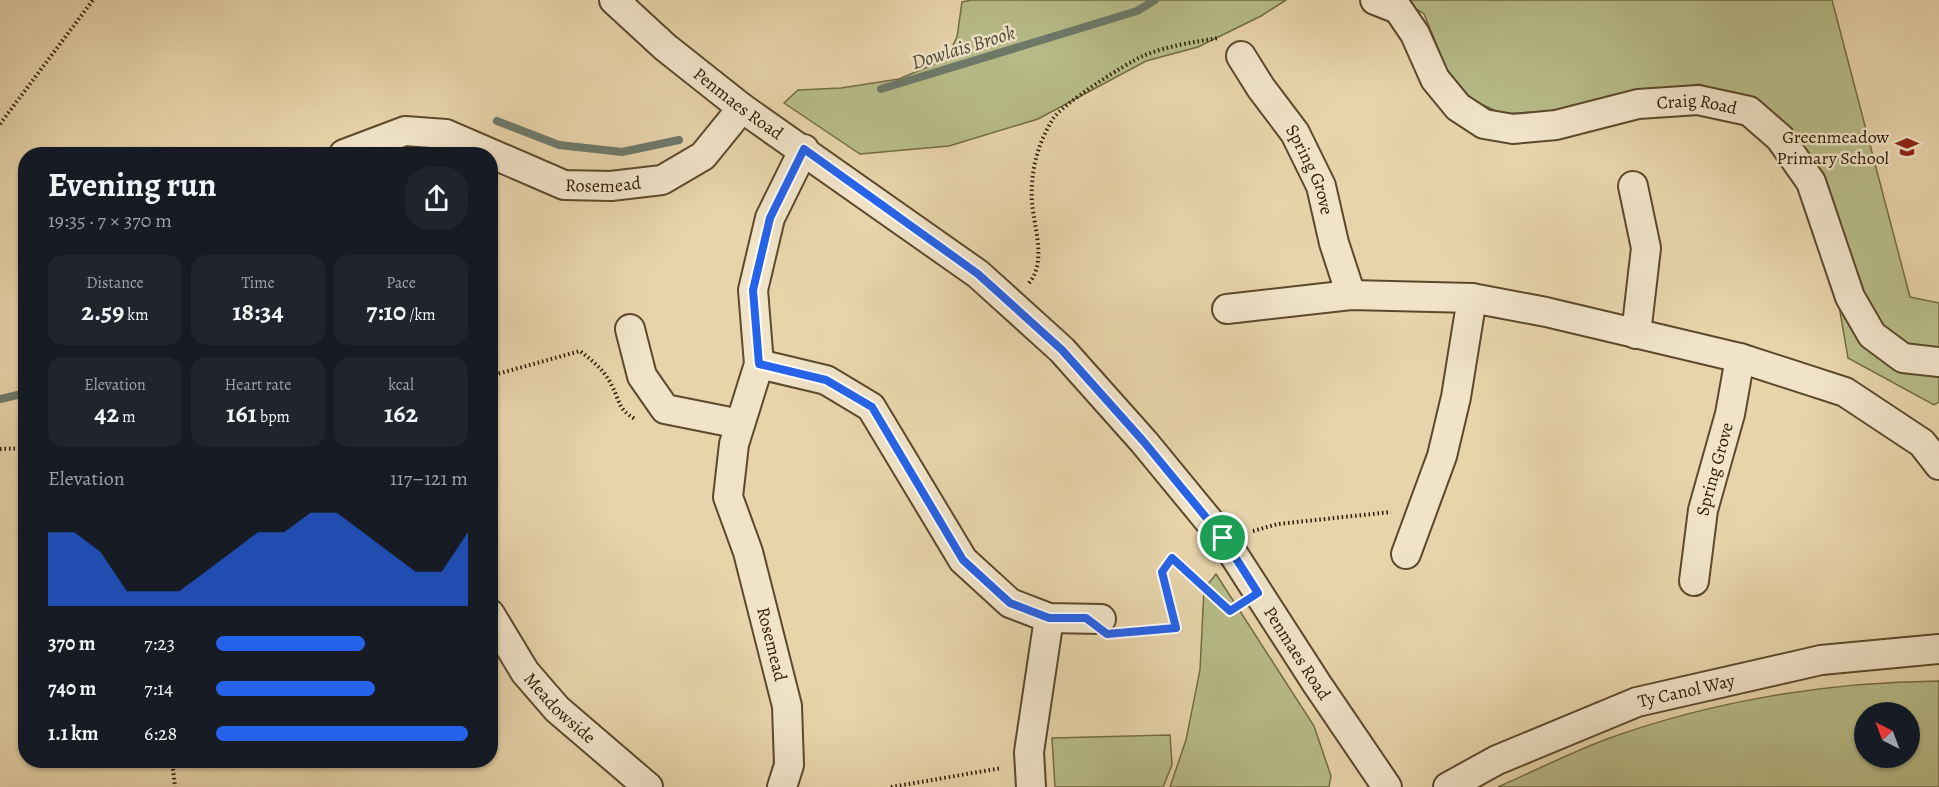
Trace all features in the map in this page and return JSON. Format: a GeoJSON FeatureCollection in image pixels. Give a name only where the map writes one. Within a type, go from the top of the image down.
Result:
{"type":"FeatureCollection","features":[{"type":"Feature","properties":{"kind":"street","name":"Penmaes Road"},"geometry":{"type":"LineString","coordinates":[[614,0],[665,47],[742,108],[804,149],[978,274],[1062,350],[1144,442],[1223,538],[1387,787]]}},
{"type":"Feature","properties":{"kind":"street","name":"Craig Road"},"geometry":{"type":"LineString","coordinates":[[1375,0],[1398,9],[1415,34],[1435,79],[1458,107],[1484,124],[1513,129],[1556,125],[1638,104],[1698,100],[1749,111],[1780,138],[1811,182],[1850,297],[1872,335],[1903,358],[1939,362]]}},
{"type":"Feature","properties":{"kind":"street","name":"Spring Grove"},"geometry":{"type":"LineString","coordinates":[[1241,56],[1261,88],[1295,133],[1321,186],[1334,243],[1352,295]]}},
{"type":"Feature","properties":{"kind":"street","name":"Rosemead"},"geometry":{"type":"LineString","coordinates":[[498,162],[564,185],[611,186],[662,180],[703,156],[742,108]]}},
{"type":"Feature","properties":{"kind":"street","name":"Rosemead"},"geometry":{"type":"LineString","coordinates":[[363,147],[405,131],[447,144]]}},
{"type":"Feature","properties":{"kind":"street","name":"Rosemead"},"geometry":{"type":"LineString","coordinates":[[782,787],[789,765],[787,706],[748,552],[728,497],[734,444],[759,364],[753,290],[770,218],[804,149]]}},
{"type":"Feature","properties":{"kind":"street"},"geometry":{"type":"LineString","coordinates":[[1633,186],[1646,248],[1635,334]]}},
{"type":"Feature","properties":{"kind":"street"},"geometry":{"type":"LineString","coordinates":[[1227,309],[1352,295],[1472,298],[1546,312],[1740,358],[1845,392],[1931,436],[1939,465]]}},
{"type":"Feature","properties":{"kind":"street"},"geometry":{"type":"LineString","coordinates":[[1406,554],[1442,456],[1456,398],[1472,298]]}},
{"type":"Feature","properties":{"kind":"street"},"geometry":{"type":"LineString","coordinates":[[630,329],[642,376],[665,409],[740,424]]}},
{"type":"Feature","properties":{"kind":"street","name":"Spring Grove"},"geometry":{"type":"LineString","coordinates":[[1694,581],[1703,510],[1730,414],[1740,358]]}},
{"type":"Feature","properties":{"kind":"street"},"geometry":{"type":"LineString","coordinates":[[759,364],[826,380],[872,407],[963,560],[1010,603],[1049,618],[1093,619]]}},
{"type":"Feature","properties":{"kind":"street"},"geometry":{"type":"LineString","coordinates":[[1030,776],[1029,752],[1049,618]]}},
{"type":"Feature","properties":{"kind":"street","name":"Meadowside"},"geometry":{"type":"LineString","coordinates":[[498,627],[525,672],[557,709],[648,787]]}},
{"type":"Feature","properties":{"kind":"street","name":"Ty Canol Way"},"geometry":{"type":"LineString","coordinates":[[1448,787],[1497,760],[1637,702],[1821,660],[1939,649]]}},
{"type":"Feature","properties":{"kind":"path"},"geometry":{"type":"LineString","coordinates":[[0,124],[93,0]]}},
{"type":"Feature","properties":{"kind":"path"},"geometry":{"type":"LineString","coordinates":[[1012,304],[1035,276],[1038,244],[1032,202],[1035,159],[1053,118],[1087,91],[1143,57],[1224,36],[1241,56]]}},
{"type":"Feature","properties":{"kind":"path"},"geometry":{"type":"LineString","coordinates":[[498,374],[580,351],[597,364],[612,385],[621,411],[644,425]]}},
{"type":"Feature","properties":{"kind":"path"},"geometry":{"type":"LineString","coordinates":[[0,449],[18,448]]}},
{"type":"Feature","properties":{"kind":"path"},"geometry":{"type":"LineString","coordinates":[[1223,538],[1278,524],[1422,509]]}},
{"type":"Feature","properties":{"kind":"path"},"geometry":{"type":"LineString","coordinates":[[1093,619],[1107,634],[1176,628],[1162,572],[1172,558],[1230,611],[1258,593]]}},
{"type":"Feature","properties":{"kind":"path"},"geometry":{"type":"LineString","coordinates":[[173,768],[174,787]]}},
{"type":"Feature","properties":{"kind":"path"},"geometry":{"type":"LineString","coordinates":[[891,787],[1030,776]]}},
{"type":"Feature","properties":{"kind":"green space"},"geometry":{"type":"Polygon","coordinates":[[[972,0],[1286,0],[1261,16],[1198,47],[1146,61],[1038,119],[949,146],[860,154],[784,103],[798,90],[841,88],[899,79],[946,59],[957,37],[962,2],[972,0]]]}},
{"type":"Feature","properties":{"kind":"green space"},"geometry":{"type":"Polygon","coordinates":[[[1403,0],[1832,0],[1910,297],[1939,303],[1939,402],[1934,405],[1848,358],[1838,300],[1796,181],[1728,93],[1699,84],[1612,102],[1548,111],[1503,114],[1472,100],[1447,70],[1424,14],[1403,0]]]}},
{"type":"Feature","properties":{"kind":"green space"},"geometry":{"type":"Polygon","coordinates":[[[1216,574],[1314,726],[1331,776],[1329,787],[1170,787],[1186,740],[1200,670],[1204,589],[1216,574]]]}},
{"type":"Feature","properties":{"kind":"green space"},"geometry":{"type":"Polygon","coordinates":[[[1939,681],[1939,787],[1498,787],[1607,739],[1687,714],[1770,696],[1855,685],[1939,681]]]}},
{"type":"Feature","properties":{"kind":"green space"},"geometry":{"type":"Polygon","coordinates":[[[1170,735],[1172,765],[1163,787],[1055,787],[1052,738],[1170,735]]]}},
{"type":"Feature","properties":{"kind":"waterway","name":"Dowlais Brook"},"geometry":{"type":"LineString","coordinates":[[881,89],[1137,11],[1155,0]]}},
{"type":"Feature","properties":{"kind":"waterway","name":"Dowlais Brook"},"geometry":{"type":"LineString","coordinates":[[497,121],[559,145],[622,152],[679,140]]}},
{"type":"Feature","properties":{"kind":"waterway","name":"Dowlais Brook"},"geometry":{"type":"LineString","coordinates":[[0,399],[18,395]]}},
{"type":"Feature","properties":{"kind":"place","name":"Greenmeadow Primary School"},"geometry":{"type":"Point","coordinates":[1907,147]}},
{"type":"Feature","properties":{"kind":"route"},"geometry":{"type":"LineString","coordinates":[[804,149],[978,274],[1062,350],[1144,442],[1223,538],[1258,593],[1230,611],[1172,558],[1162,572],[1176,628],[1107,634],[1086,618],[1049,618],[1010,603],[963,560],[872,407],[826,380],[759,364],[753,290],[770,218],[804,149]]}}]}
